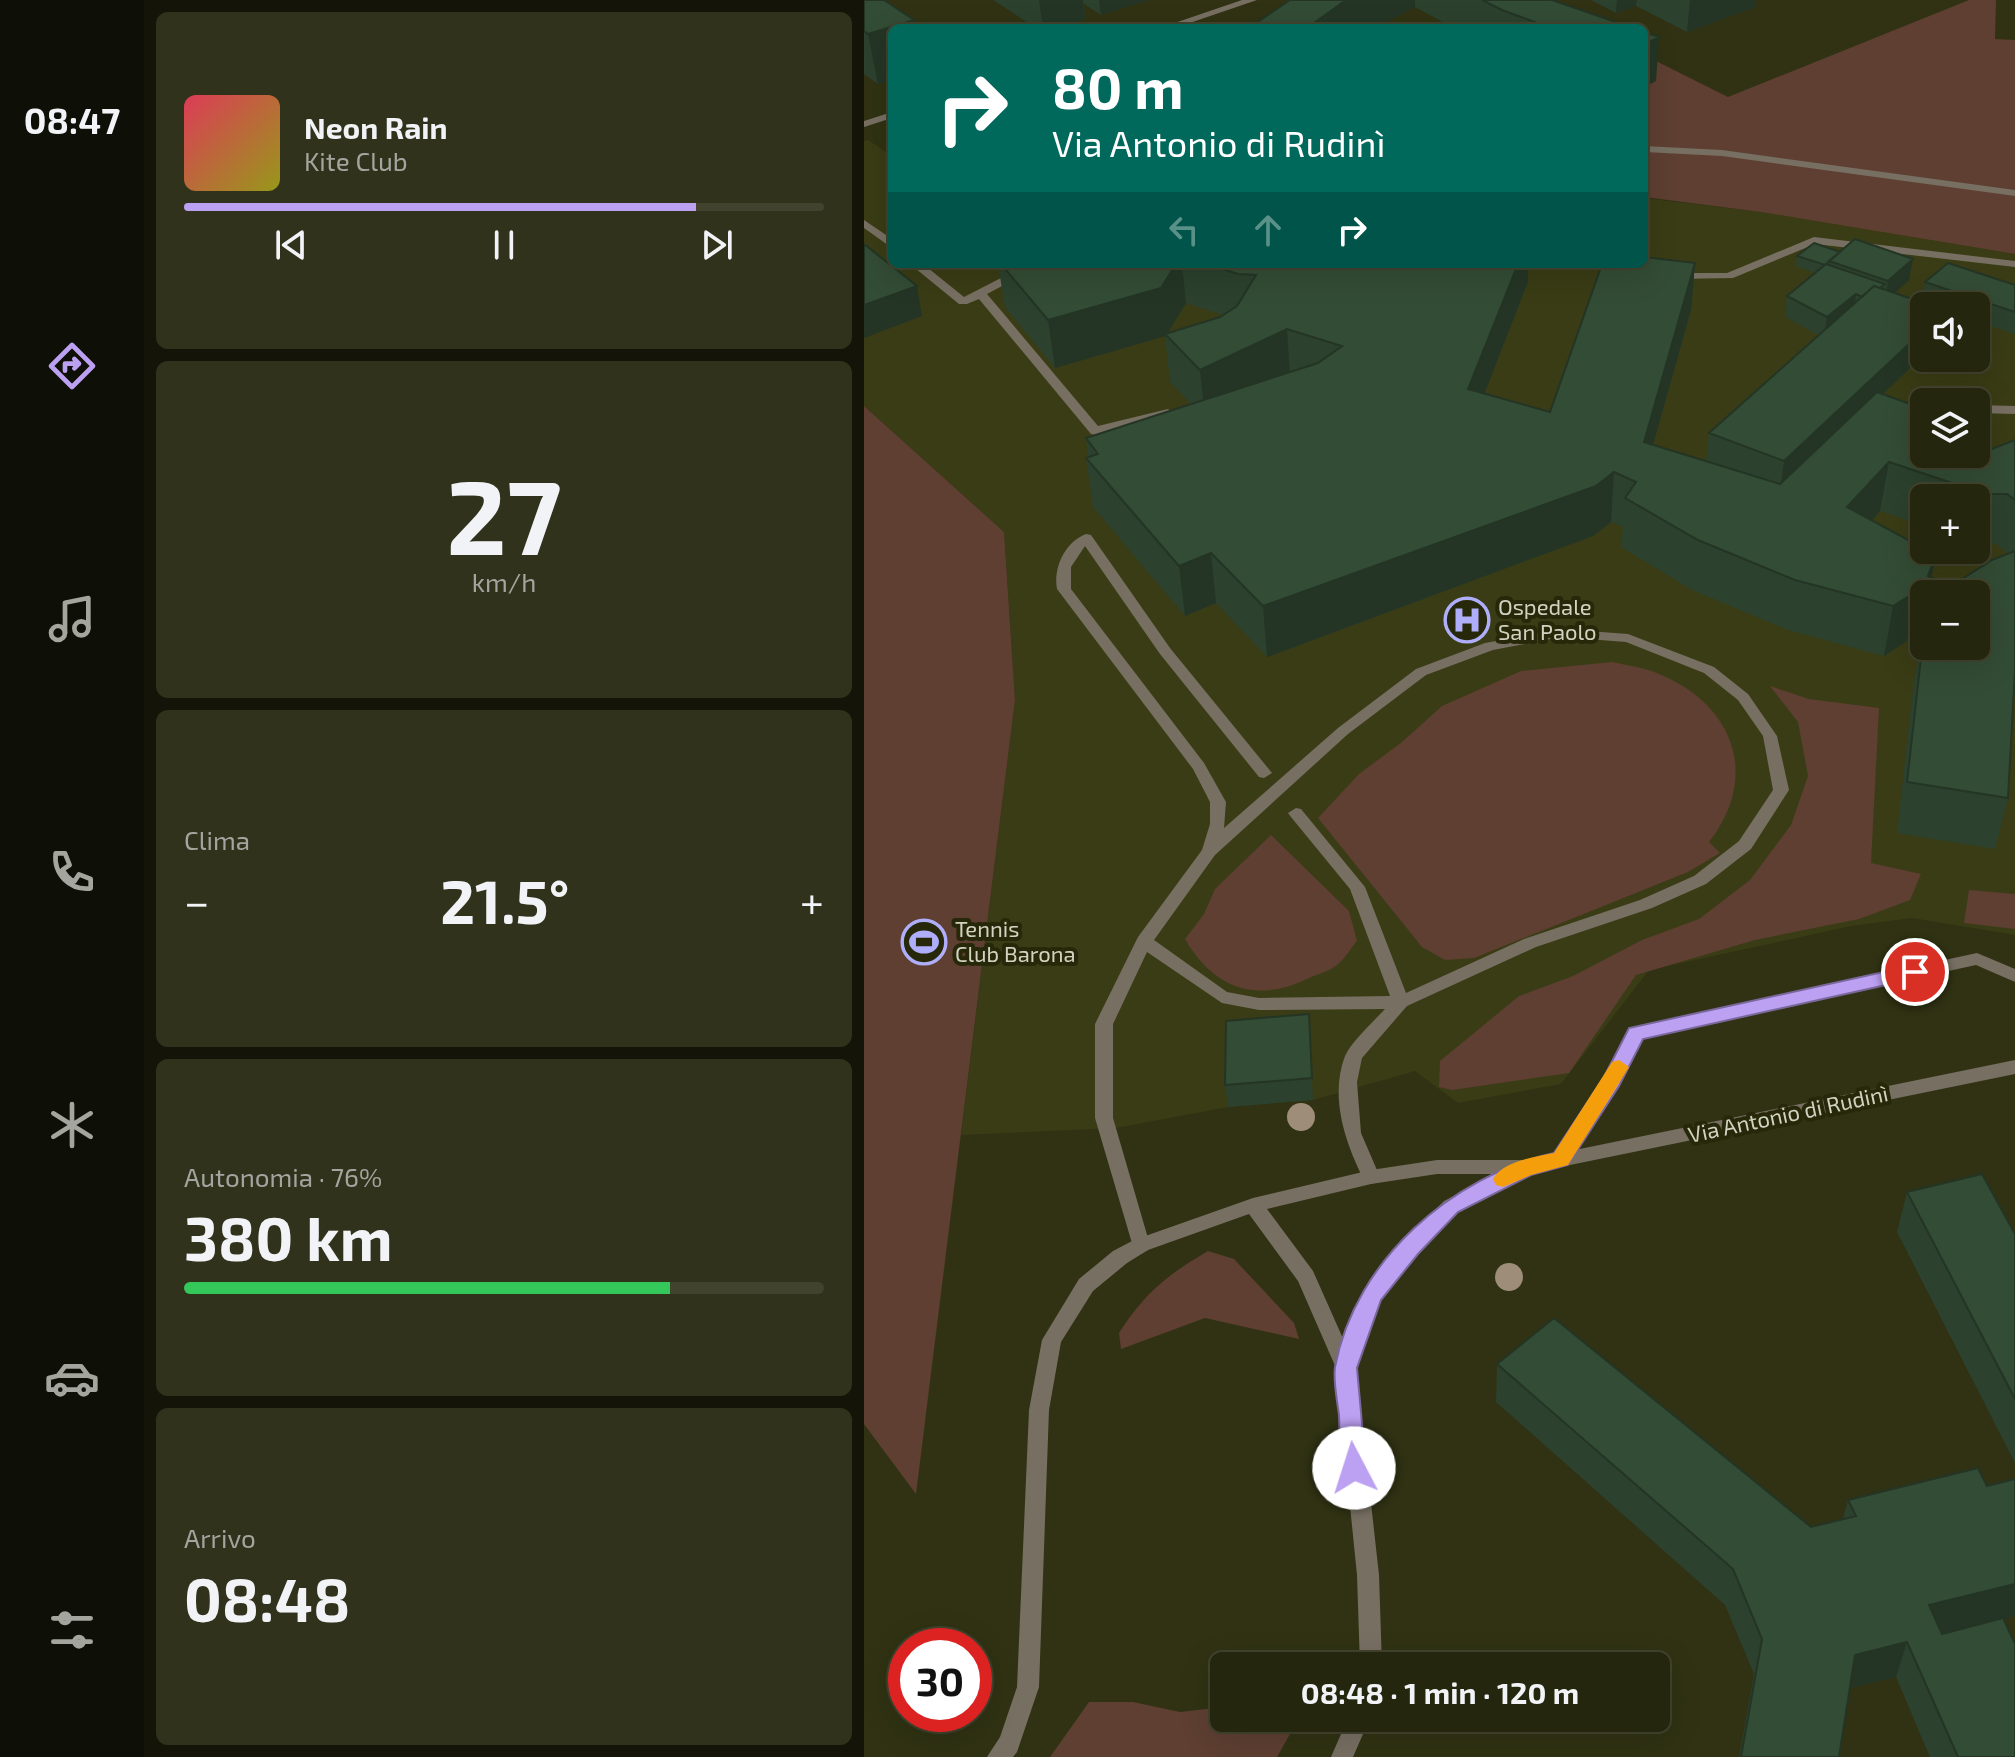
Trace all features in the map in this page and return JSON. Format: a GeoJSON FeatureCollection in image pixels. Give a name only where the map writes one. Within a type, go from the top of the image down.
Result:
{"type":"FeatureCollection","features":[{"type":"Feature","properties":{"kind":"street"},"geometry":{"type":"LineString","coordinates":[[1177,24],[1252,0]]}},
{"type":"Feature","properties":{"kind":"street"},"geometry":{"type":"LineString","coordinates":[[864,124],[888,116]]}},
{"type":"Feature","properties":{"kind":"street"},"geometry":{"type":"LineString","coordinates":[[1648,149],[1722,153],[2015,193]]}},
{"type":"Feature","properties":{"kind":"street"},"geometry":{"type":"LineString","coordinates":[[864,223],[888,242]]}},
{"type":"Feature","properties":{"kind":"street"},"geometry":{"type":"LineString","coordinates":[[1667,276],[1729,276],[1814,240],[2015,264]]}},
{"type":"Feature","properties":{"kind":"street"},"geometry":{"type":"LineString","coordinates":[[921,268],[963,302],[1029,268]]}},
{"type":"Feature","properties":{"kind":"street"},"geometry":{"type":"LineString","coordinates":[[980,293],[1095,431],[1170,412]]}},
{"type":"Feature","properties":{"kind":"street"},"geometry":{"type":"LineString","coordinates":[[1990,409],[2015,410]]}},
{"type":"Feature","properties":{"kind":"street"},"geometry":{"type":"LineString","coordinates":[[1209,851],[1218,824],[1218,802],[1199,767],[1064,589],[1060,576],[1069,554],[1086,538],[1165,651],[1264,773]]}},
{"type":"Feature","properties":{"kind":"street"},"geometry":{"type":"LineString","coordinates":[[1141,1245],[1104,1118],[1104,1024],[1144,941],[1209,851],[1343,731],[1421,672],[1490,646],[1561,633],[1628,638],[1709,670],[1743,697],[1770,736],[1781,790],[1745,845],[1700,880],[1646,904],[1530,943],[1401,1002],[1259,1004],[1222,997],[1144,941]]}},
{"type":"Feature","properties":{"kind":"street"},"geometry":{"type":"LineString","coordinates":[[1296,813],[1357,887],[1401,1002]]}},
{"type":"Feature","properties":{"kind":"street"},"geometry":{"type":"LineString","coordinates":[[1560,1159],[1612,1081],[1636,1033],[1977,959],[2015,976]]}},
{"type":"Feature","properties":{"kind":"street"},"geometry":{"type":"LineString","coordinates":[[1371,1177],[1352,1133],[1348,1082],[1354,1056],[1401,1002]]}},
{"type":"Feature","properties":{"kind":"street","name":"Via Antonio di Rudinì"},"geometry":{"type":"LineString","coordinates":[[998,1757],[1009,1744],[1028,1687],[1039,1410],[1052,1340],[1086,1285],[1141,1245],[1253,1205],[1371,1177],[1437,1167],[1526,1167],[2015,1067]]}},
{"type":"Feature","properties":{"kind":"street","name":"Via Antonio di Rudinì"},"geometry":{"type":"LineString","coordinates":[[1346,1368],[1371,1296],[1410,1247],[1451,1206],[1526,1167]]}},
{"type":"Feature","properties":{"kind":"street","name":"Via Antonio di Rudinì"},"geometry":{"type":"LineString","coordinates":[[1253,1205],[1306,1277],[1346,1368],[1368,1575],[1371,1652]]}},
{"type":"Feature","properties":{"kind":"street"},"geometry":{"type":"LineString","coordinates":[[1342,1757],[1353,1732]]}},
{"type":"Feature","properties":{"kind":"shaded area"},"geometry":{"type":"Polygon","coordinates":[[[1969,0],[1996,0],[1995,39],[2015,40],[2015,254],[1761,212],[1648,198],[1648,85],[1655,81],[1648,57],[1728,97],[1969,0]]]}},
{"type":"Feature","properties":{"kind":"shaded area","name":"Ospedale San Paolo"},"geometry":{"type":"Polygon","coordinates":[[[868,140],[888,153],[888,268],[1648,268],[1648,198],[1761,212],[2015,254],[2015,935],[1912,918],[1851,926],[1649,970],[1561,1084],[1458,1103],[1415,1071],[1313,1100],[1228,1107],[1116,1128],[961,1135],[1015,700],[1004,532],[864,406],[864,141],[868,140]]]}},
{"type":"Feature","properties":{"kind":"shaded area","name":"Tennis Club Barona"},"geometry":{"type":"Polygon","coordinates":[[[864,406],[1004,532],[1015,700],[916,1494],[864,1424],[864,406]]]}},
{"type":"Feature","properties":{"kind":"shaded area"},"geometry":{"type":"Polygon","coordinates":[[[1612,662],[1649,670],[1681,685],[1703,701],[1720,721],[1731,742],[1735,766],[1734,791],[1725,816],[1709,842],[1720,853],[1688,872],[1474,958],[1445,960],[1422,947],[1318,818],[1359,774],[1402,742],[1442,706],[1521,671],[1612,662]]]}},
{"type":"Feature","properties":{"kind":"shaded area"},"geometry":{"type":"Polygon","coordinates":[[[1770,686],[1809,699],[1879,708],[1871,863],[1921,874],[1910,900],[1859,919],[1755,940],[1636,975],[1569,1073],[1452,1090],[1439,1087],[1440,1061],[1519,996],[1573,976],[1642,940],[1699,919],[1750,880],[1791,825],[1808,776],[1798,722],[1770,686]]]}},
{"type":"Feature","properties":{"kind":"shaded area"},"geometry":{"type":"Polygon","coordinates":[[[1271,835],[1349,911],[1357,941],[1340,963],[1327,971],[1290,986],[1255,990],[1238,987],[1209,970],[1185,939],[1204,914],[1215,889],[1271,835]]]}},
{"type":"Feature","properties":{"kind":"shaded area"},"geometry":{"type":"Polygon","coordinates":[[[1969,890],[2015,894],[2015,929],[1964,923],[1969,890]]]}},
{"type":"Feature","properties":{"kind":"shaded area"},"geometry":{"type":"Polygon","coordinates":[[[1208,1251],[1234,1259],[1294,1323],[1299,1339],[1205,1318],[1121,1349],[1119,1333],[1138,1307],[1180,1268],[1208,1251]]]}},
{"type":"Feature","properties":{"kind":"shaded area"},"geometry":{"type":"Polygon","coordinates":[[[1089,1702],[1133,1702],[1180,1712],[1210,1709],[1210,1732],[1291,1732],[1277,1757],[1050,1757],[1089,1702]]]}},
{"type":"Feature","properties":{"kind":"building"},"geometry":{"type":"Polygon","coordinates":[[[864,0],[884,0],[914,20],[888,24],[888,28],[868,34],[864,31],[864,0]]]}},
{"type":"Feature","properties":{"kind":"building"},"geometry":{"type":"Polygon","coordinates":[[[1290,0],[1346,0],[1313,24],[1255,24],[1290,0]]]}},
{"type":"Feature","properties":{"kind":"building"},"geometry":{"type":"Polygon","coordinates":[[[1482,0],[1552,0],[1621,24],[1540,24],[1482,0]]]}},
{"type":"Feature","properties":{"kind":"building"},"geometry":{"type":"Polygon","coordinates":[[[1648,33],[1659,37],[1648,43],[1648,33]]]}},
{"type":"Feature","properties":{"kind":"building"},"geometry":{"type":"Polygon","coordinates":[[[1855,239],[1913,259],[1888,281],[1829,261],[1855,239]]]}},
{"type":"Feature","properties":{"kind":"building"},"geometry":{"type":"Polygon","coordinates":[[[1814,243],[1840,252],[1825,265],[1797,256],[1814,243]]]}},
{"type":"Feature","properties":{"kind":"building"},"geometry":{"type":"Polygon","coordinates":[[[864,244],[888,263],[888,268],[894,268],[917,286],[864,305],[864,244]]]}},
{"type":"Feature","properties":{"kind":"building"},"geometry":{"type":"Polygon","coordinates":[[[1648,257],[1695,263],[1644,442],[1780,484],[1877,392],[1910,404],[1910,468],[1990,468],[1990,449],[2015,440],[2015,500],[2007,494],[1990,494],[1990,484],[1955,484],[1889,462],[1847,507],[1910,541],[1910,564],[1933,564],[1928,576],[1937,580],[1910,580],[1910,595],[1893,606],[1795,580],[1698,540],[1625,498],[1636,482],[1614,472],[1596,486],[1263,606],[1211,553],[1179,566],[1086,458],[1098,454],[1086,438],[1318,363],[1342,346],[1287,329],[1200,370],[1165,334],[1220,317],[1237,306],[1256,275],[1219,268],[1516,268],[1468,389],[1550,412],[1601,268],[1648,268],[1648,257]]]}},
{"type":"Feature","properties":{"kind":"building"},"geometry":{"type":"Polygon","coordinates":[[[1948,263],[2015,285],[2015,312],[1990,304],[1990,292],[1955,292],[1925,282],[1948,263]]]}},
{"type":"Feature","properties":{"kind":"building"},"geometry":{"type":"Polygon","coordinates":[[[1826,264],[1885,284],[1880,288],[1874,286],[1862,297],[1856,294],[1827,317],[1787,296],[1826,264]]]}},
{"type":"Feature","properties":{"kind":"building"},"geometry":{"type":"Polygon","coordinates":[[[1004,268],[1174,268],[1161,288],[1048,320],[1004,268]]]}},
{"type":"Feature","properties":{"kind":"building"},"geometry":{"type":"Polygon","coordinates":[[[1874,286],[1910,298],[1910,343],[1784,461],[1709,433],[1874,286]]]}},
{"type":"Feature","properties":{"kind":"building"},"geometry":{"type":"Polygon","coordinates":[[[2015,551],[2015,670],[2008,798],[1907,782],[1921,660],[1990,660],[1990,580],[1960,580],[1992,560],[2015,551]]]}},
{"type":"Feature","properties":{"kind":"building"},"geometry":{"type":"Polygon","coordinates":[[[1309,1014],[1312,1078],[1225,1085],[1226,1021],[1309,1014]]]}},
{"type":"Feature","properties":{"kind":"building"},"geometry":{"type":"Polygon","coordinates":[[[1982,1174],[2015,1234],[2015,1399],[1907,1192],[1982,1174]]]}},
{"type":"Feature","properties":{"kind":"building"},"geometry":{"type":"Polygon","coordinates":[[[1554,1318],[1811,1527],[1856,1516],[1848,1500],[1978,1468],[1987,1486],[2015,1479],[2015,1584],[1929,1605],[1942,1634],[2003,1618],[2015,1644],[2015,1757],[1958,1757],[1907,1642],[1855,1655],[1839,1757],[1741,1757],[1762,1639],[1733,1569],[1497,1364],[1554,1318]]]}},
{"type":"Feature","properties":{"kind":"slow traffic"},"geometry":{"type":"LineString","coordinates":[[1503,1179],[1526,1167],[1560,1159],[1619,1067]]}},
{"type":"Feature","properties":{"kind":"place","name":"Ospedale San Paolo"},"geometry":{"type":"Point","coordinates":[1467,620]}},
{"type":"Feature","properties":{"kind":"place","name":"Tennis Club Barona"},"geometry":{"type":"Point","coordinates":[924,942]}},
{"type":"Feature","properties":{"kind":"route"},"geometry":{"type":"LineString","coordinates":[[1354,1468],[1346,1368],[1371,1296],[1410,1247],[1451,1206],[1526,1167],[1560,1159],[1612,1081],[1636,1033],[1915,972]]}}]}
